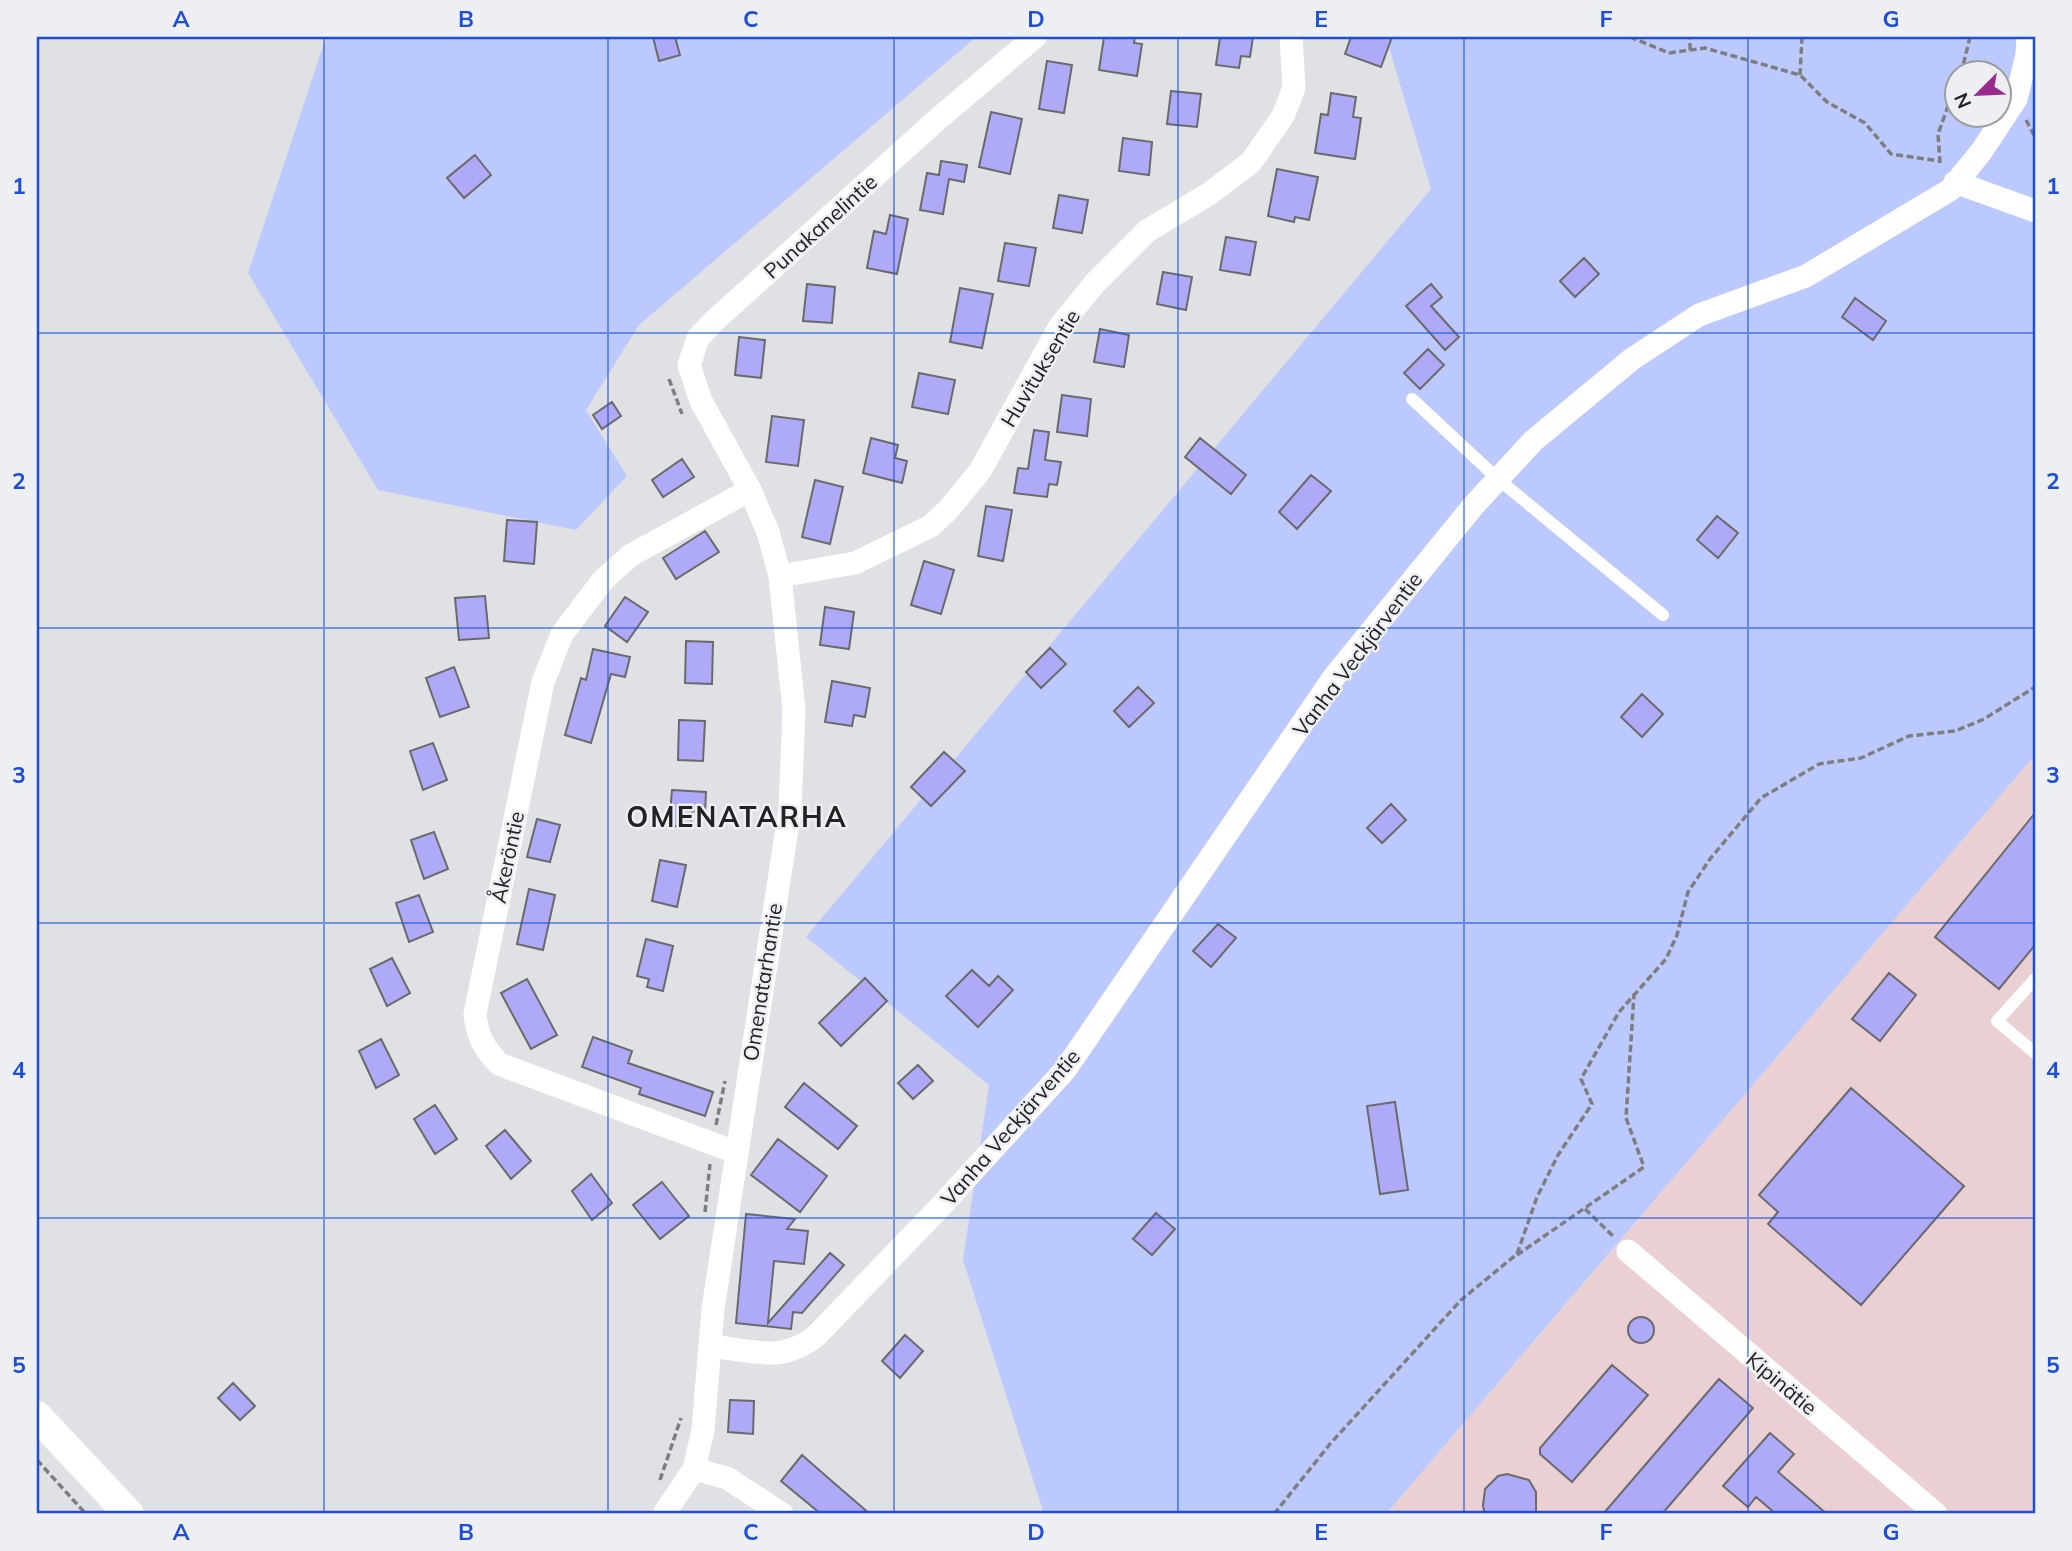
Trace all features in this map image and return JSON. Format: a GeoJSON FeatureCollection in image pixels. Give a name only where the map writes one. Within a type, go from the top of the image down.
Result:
{"type":"FeatureCollection","features":[{"type":"Feature","properties":{"kind":"street","name":"Punakanelintie"},"geometry":{"type":"LineString","coordinates":[[728,449],[701,401],[689,365],[698,338],[939,118],[1035,37]]}},
{"type":"Feature","properties":{"kind":"street","name":"Huvituksentie"},"geometry":{"type":"LineString","coordinates":[[780,576],[855,564],[931,526],[948,510],[980,471],[1060,326],[1095,283],[1147,231],[1209,194],[1251,162],[1283,116],[1294,88],[1291,37]]}},
{"type":"Feature","properties":{"kind":"street","name":"Vanha Veckjärventie"},"geometry":{"type":"LineString","coordinates":[[710,1346],[770,1355],[801,1348],[932,1216],[1065,1070],[1334,677],[1498,479],[1533,441],[1632,359],[1699,315],[1806,276],[1950,190],[1981,152],[2016,99],[2027,55],[2028,37]]}},
{"type":"Feature","properties":{"kind":"street"},"geometry":{"type":"LineString","coordinates":[[1955,182],[2035,211]]}},
{"type":"Feature","properties":{"kind":"street","name":"Omenatarhantie"},"geometry":{"type":"LineString","coordinates":[[664,1514],[694,1469],[708,1395],[710,1346],[736,1152],[790,809],[794,710],[780,576],[768,532],[728,449]]}},
{"type":"Feature","properties":{"kind":"street","name":"Åkeröntie"},"geometry":{"type":"LineString","coordinates":[[736,1152],[712,1146],[499,1064],[483,1046],[477,1031],[475,1014],[543,682],[562,634],[603,580],[631,555],[750,490]]}},
{"type":"Feature","properties":{"kind":"street","name":"Kipinätie"},"geometry":{"type":"LineString","coordinates":[[1628,1251],[1936,1514]]}},
{"type":"Feature","properties":{"kind":"street"},"geometry":{"type":"LineString","coordinates":[[37,1416],[129,1514]]}},
{"type":"Feature","properties":{"kind":"street"},"geometry":{"type":"LineString","coordinates":[[694,1469],[727,1478],[782,1514]]}},
{"type":"Feature","properties":{"kind":"lane"},"geometry":{"type":"LineString","coordinates":[[1412,398],[1498,479],[1664,615]]}},
{"type":"Feature","properties":{"kind":"lane"},"geometry":{"type":"LineString","coordinates":[[2035,979],[1997,1021],[2035,1053]]}},
{"type":"Feature","properties":{"kind":"path"},"geometry":{"type":"LineString","coordinates":[[1630,37],[1669,54],[1705,48],[1800,75],[1827,102],[1866,123],[1891,154],[1939,161]]}},
{"type":"Feature","properties":{"kind":"path"},"geometry":{"type":"LineString","coordinates":[[1690,37],[1690,50]]}},
{"type":"Feature","properties":{"kind":"path"},"geometry":{"type":"LineString","coordinates":[[1800,75],[1802,37]]}},
{"type":"Feature","properties":{"kind":"path"},"geometry":{"type":"LineString","coordinates":[[1964,60],[1970,37]]}},
{"type":"Feature","properties":{"kind":"path"},"geometry":{"type":"LineString","coordinates":[[1942,123],[1938,134],[1939,161],[1955,182]]}},
{"type":"Feature","properties":{"kind":"path"},"geometry":{"type":"LineString","coordinates":[[666,368],[678,407],[685,419]]}},
{"type":"Feature","properties":{"kind":"path"},"geometry":{"type":"LineString","coordinates":[[1274,1514],[1330,1444],[1444,1319],[1517,1254],[1537,1197],[1558,1155],[1592,1104],[1581,1079],[1600,1041],[1634,994],[1666,959],[1677,935],[1688,892],[1710,859],[1761,798],[1819,764],[1861,758],[1909,736],[1955,731],[1974,723],[2035,687]]}},
{"type":"Feature","properties":{"kind":"path"},"geometry":{"type":"LineString","coordinates":[[1512,1258],[1644,1167],[1626,1118],[1634,994]]}},
{"type":"Feature","properties":{"kind":"path"},"geometry":{"type":"LineString","coordinates":[[704,1218],[712,1146],[726,1078]]}},
{"type":"Feature","properties":{"kind":"path"},"geometry":{"type":"LineString","coordinates":[[1585,1209],[1628,1251]]}},
{"type":"Feature","properties":{"kind":"path"},"geometry":{"type":"LineString","coordinates":[[655,1487],[679,1431],[683,1405]]}},
{"type":"Feature","properties":{"kind":"path"},"geometry":{"type":"LineString","coordinates":[[37,1460],[86,1514]]}},
{"type":"Feature","properties":{"kind":"shaded area"},"geometry":{"type":"Polygon","coordinates":[[[326,37],[976,37],[639,325],[586,410],[627,476],[576,530],[378,490],[248,273],[326,37]]]}},
{"type":"Feature","properties":{"kind":"shaded area"},"geometry":{"type":"Polygon","coordinates":[[[1386,37],[2035,37],[2035,755],[1386,1514],[1044,1514],[963,1260],[989,1085],[806,937],[1431,189],[1386,37]]]}},
{"type":"Feature","properties":{"kind":"shaded area"},"geometry":{"type":"Polygon","coordinates":[[[2035,755],[2035,1514],[1386,1514],[1543,1331],[2035,755]]]}},
{"type":"Feature","properties":{"kind":"building"},"geometry":{"type":"Polygon","coordinates":[[[653,37],[675,37],[680,55],[659,61],[653,37]]]}},
{"type":"Feature","properties":{"kind":"building"},"geometry":{"type":"Polygon","coordinates":[[[1104,37],[1135,37],[1134,43],[1142,44],[1137,76],[1099,70],[1104,37]]]}},
{"type":"Feature","properties":{"kind":"building"},"geometry":{"type":"Polygon","coordinates":[[[1220,37],[1253,37],[1250,57],[1241,56],[1239,68],[1216,65],[1220,37]]]}},
{"type":"Feature","properties":{"kind":"building"},"geometry":{"type":"Polygon","coordinates":[[[1351,37],[1392,37],[1381,67],[1345,54],[1351,37]]]}},
{"type":"Feature","properties":{"kind":"building"},"geometry":{"type":"Polygon","coordinates":[[[1047,61],[1072,65],[1064,113],[1039,109],[1047,61]]]}},
{"type":"Feature","properties":{"kind":"building"},"geometry":{"type":"Polygon","coordinates":[[[1171,91],[1201,94],[1197,127],[1167,124],[1171,91]]]}},
{"type":"Feature","properties":{"kind":"building"},"geometry":{"type":"Polygon","coordinates":[[[1331,93],[1356,97],[1353,117],[1361,118],[1355,159],[1315,153],[1321,114],[1328,115],[1331,93]]]}},
{"type":"Feature","properties":{"kind":"building"},"geometry":{"type":"Polygon","coordinates":[[[991,112],[1022,119],[1010,174],[979,167],[991,112]]]}},
{"type":"Feature","properties":{"kind":"building"},"geometry":{"type":"Polygon","coordinates":[[[1123,138],[1152,142],[1149,175],[1119,171],[1123,138]]]}},
{"type":"Feature","properties":{"kind":"building"},"geometry":{"type":"Polygon","coordinates":[[[475,155],[491,175],[464,198],[447,178],[475,155]]]}},
{"type":"Feature","properties":{"kind":"building"},"geometry":{"type":"Polygon","coordinates":[[[941,161],[967,165],[964,182],[949,179],[943,214],[920,210],[927,173],[939,175],[941,161]]]}},
{"type":"Feature","properties":{"kind":"building"},"geometry":{"type":"Polygon","coordinates":[[[1277,169],[1318,177],[1309,220],[1295,217],[1294,222],[1268,216],[1277,169]]]}},
{"type":"Feature","properties":{"kind":"building"},"geometry":{"type":"Polygon","coordinates":[[[1059,195],[1088,200],[1082,233],[1053,228],[1059,195]]]}},
{"type":"Feature","properties":{"kind":"building"},"geometry":{"type":"Polygon","coordinates":[[[890,215],[908,219],[897,274],[867,268],[874,231],[886,234],[890,215]]]}},
{"type":"Feature","properties":{"kind":"building"},"geometry":{"type":"Polygon","coordinates":[[[1226,237],[1256,242],[1250,275],[1220,270],[1226,237]]]}},
{"type":"Feature","properties":{"kind":"building"},"geometry":{"type":"Polygon","coordinates":[[[1005,243],[1036,248],[1029,286],[998,281],[1005,243]]]}},
{"type":"Feature","properties":{"kind":"building"},"geometry":{"type":"Polygon","coordinates":[[[1584,258],[1599,274],[1575,297],[1560,281],[1584,258]]]}},
{"type":"Feature","properties":{"kind":"building"},"geometry":{"type":"Polygon","coordinates":[[[1163,272],[1192,277],[1186,310],[1157,304],[1163,272]]]}},
{"type":"Feature","properties":{"kind":"building"},"geometry":{"type":"Polygon","coordinates":[[[807,284],[835,287],[832,323],[803,321],[807,284]]]}},
{"type":"Feature","properties":{"kind":"building"},"geometry":{"type":"Polygon","coordinates":[[[1431,284],[1442,297],[1431,306],[1459,337],[1445,350],[1406,306],[1431,284]]]}},
{"type":"Feature","properties":{"kind":"building"},"geometry":{"type":"Polygon","coordinates":[[[960,288],[993,294],[982,348],[950,342],[960,288]]]}},
{"type":"Feature","properties":{"kind":"building"},"geometry":{"type":"Polygon","coordinates":[[[1855,298],[1886,321],[1873,340],[1842,317],[1855,298]]]}},
{"type":"Feature","properties":{"kind":"building"},"geometry":{"type":"Polygon","coordinates":[[[1100,329],[1129,335],[1124,367],[1094,362],[1100,329]]]}},
{"type":"Feature","properties":{"kind":"building"},"geometry":{"type":"Polygon","coordinates":[[[739,337],[765,340],[761,378],[735,375],[739,337]]]}},
{"type":"Feature","properties":{"kind":"building"},"geometry":{"type":"Polygon","coordinates":[[[1428,349],[1444,365],[1420,389],[1404,373],[1428,349]]]}},
{"type":"Feature","properties":{"kind":"building"},"geometry":{"type":"Polygon","coordinates":[[[919,373],[955,380],[948,414],[912,407],[919,373]]]}},
{"type":"Feature","properties":{"kind":"building"},"geometry":{"type":"Polygon","coordinates":[[[1062,395],[1091,399],[1087,436],[1057,432],[1062,395]]]}},
{"type":"Feature","properties":{"kind":"building"},"geometry":{"type":"Polygon","coordinates":[[[612,402],[621,416],[602,429],[593,415],[612,402]]]}},
{"type":"Feature","properties":{"kind":"building"},"geometry":{"type":"Polygon","coordinates":[[[772,416],[804,420],[798,466],[766,462],[772,416]]]}},
{"type":"Feature","properties":{"kind":"building"},"geometry":{"type":"Polygon","coordinates":[[[1034,430],[1049,432],[1045,460],[1061,462],[1057,485],[1049,484],[1047,497],[1014,493],[1018,468],[1028,469],[1034,430]]]}},
{"type":"Feature","properties":{"kind":"building"},"geometry":{"type":"Polygon","coordinates":[[[871,438],[898,445],[895,458],[907,461],[902,483],[863,473],[871,438]]]}},
{"type":"Feature","properties":{"kind":"building"},"geometry":{"type":"Polygon","coordinates":[[[1200,438],[1246,475],[1231,494],[1185,457],[1200,438]]]}},
{"type":"Feature","properties":{"kind":"building"},"geometry":{"type":"Polygon","coordinates":[[[682,459],[694,477],[663,497],[652,480],[682,459]]]}},
{"type":"Feature","properties":{"kind":"building"},"geometry":{"type":"Polygon","coordinates":[[[1311,475],[1331,491],[1297,529],[1279,512],[1311,475]]]}},
{"type":"Feature","properties":{"kind":"building"},"geometry":{"type":"Polygon","coordinates":[[[815,480],[843,487],[830,544],[802,537],[815,480]]]}},
{"type":"Feature","properties":{"kind":"building"},"geometry":{"type":"Polygon","coordinates":[[[986,506],[1012,510],[1003,561],[978,556],[986,506]]]}},
{"type":"Feature","properties":{"kind":"building"},"geometry":{"type":"Polygon","coordinates":[[[1717,516],[1738,533],[1718,558],[1697,540],[1717,516]]]}},
{"type":"Feature","properties":{"kind":"building"},"geometry":{"type":"Polygon","coordinates":[[[507,520],[537,522],[534,564],[504,561],[507,520]]]}},
{"type":"Feature","properties":{"kind":"building"},"geometry":{"type":"Polygon","coordinates":[[[705,531],[719,552],[676,579],[663,558],[705,531]]]}},
{"type":"Feature","properties":{"kind":"building"},"geometry":{"type":"Polygon","coordinates":[[[924,561],[954,570],[941,614],[911,605],[924,561]]]}},
{"type":"Feature","properties":{"kind":"building"},"geometry":{"type":"Polygon","coordinates":[[[485,596],[489,638],[459,640],[455,598],[485,596]]]}},
{"type":"Feature","properties":{"kind":"building"},"geometry":{"type":"Polygon","coordinates":[[[625,597],[648,612],[627,642],[605,626],[625,597]]]}},
{"type":"Feature","properties":{"kind":"building"},"geometry":{"type":"Polygon","coordinates":[[[825,607],[854,612],[849,649],[820,645],[825,607]]]}},
{"type":"Feature","properties":{"kind":"building"},"geometry":{"type":"Polygon","coordinates":[[[686,641],[713,642],[712,684],[685,683],[686,641]]]}},
{"type":"Feature","properties":{"kind":"building"},"geometry":{"type":"Polygon","coordinates":[[[1050,648],[1066,664],[1041,688],[1026,672],[1050,648]]]}},
{"type":"Feature","properties":{"kind":"building"},"geometry":{"type":"Polygon","coordinates":[[[593,649],[630,657],[625,677],[611,674],[591,743],[565,735],[581,678],[586,680],[593,649]]]}},
{"type":"Feature","properties":{"kind":"building"},"geometry":{"type":"Polygon","coordinates":[[[454,667],[469,707],[440,717],[426,678],[454,667]]]}},
{"type":"Feature","properties":{"kind":"building"},"geometry":{"type":"Polygon","coordinates":[[[832,681],[870,688],[865,717],[854,715],[852,726],[825,722],[832,681]]]}},
{"type":"Feature","properties":{"kind":"building"},"geometry":{"type":"Polygon","coordinates":[[[1138,687],[1154,703],[1129,727],[1114,711],[1138,687]]]}},
{"type":"Feature","properties":{"kind":"building"},"geometry":{"type":"Polygon","coordinates":[[[1642,694],[1663,714],[1642,737],[1621,717],[1642,694]]]}},
{"type":"Feature","properties":{"kind":"building"},"geometry":{"type":"Polygon","coordinates":[[[679,720],[705,721],[703,761],[678,760],[679,720]]]}},
{"type":"Feature","properties":{"kind":"building"},"geometry":{"type":"Polygon","coordinates":[[[433,743],[447,780],[423,790],[410,751],[433,743]]]}},
{"type":"Feature","properties":{"kind":"building"},"geometry":{"type":"Polygon","coordinates":[[[944,752],[965,771],[931,806],[911,787],[944,752]]]}},
{"type":"Feature","properties":{"kind":"building"},"geometry":{"type":"Polygon","coordinates":[[[672,790],[706,792],[705,812],[692,811],[691,827],[669,826],[672,790]]]}},
{"type":"Feature","properties":{"kind":"building"},"geometry":{"type":"Polygon","coordinates":[[[1391,804],[1406,820],[1382,843],[1367,828],[1391,804]]]}},
{"type":"Feature","properties":{"kind":"building"},"geometry":{"type":"Polygon","coordinates":[[[2035,813],[2035,945],[1999,989],[1935,937],[2035,813]]]}},
{"type":"Feature","properties":{"kind":"building"},"geometry":{"type":"Polygon","coordinates":[[[537,819],[560,825],[550,862],[527,857],[537,819]]]}},
{"type":"Feature","properties":{"kind":"building"},"geometry":{"type":"Polygon","coordinates":[[[434,832],[448,869],[424,879],[411,840],[434,832]]]}},
{"type":"Feature","properties":{"kind":"building"},"geometry":{"type":"Polygon","coordinates":[[[660,860],[686,865],[677,907],[652,901],[660,860]]]}},
{"type":"Feature","properties":{"kind":"building"},"geometry":{"type":"Polygon","coordinates":[[[529,889],[555,895],[543,950],[517,944],[529,889]]]}},
{"type":"Feature","properties":{"kind":"building"},"geometry":{"type":"Polygon","coordinates":[[[419,895],[433,932],[409,942],[396,903],[419,895]]]}},
{"type":"Feature","properties":{"kind":"building"},"geometry":{"type":"Polygon","coordinates":[[[1218,924],[1236,938],[1211,967],[1193,951],[1218,924]]]}},
{"type":"Feature","properties":{"kind":"building"},"geometry":{"type":"Polygon","coordinates":[[[646,939],[673,946],[663,991],[647,987],[649,979],[637,976],[646,939]]]}},
{"type":"Feature","properties":{"kind":"building"},"geometry":{"type":"Polygon","coordinates":[[[392,958],[410,993],[387,1006],[370,969],[392,958]]]}},
{"type":"Feature","properties":{"kind":"building"},"geometry":{"type":"Polygon","coordinates":[[[972,970],[989,986],[998,976],[1013,990],[978,1027],[946,996],[972,970]]]}},
{"type":"Feature","properties":{"kind":"building"},"geometry":{"type":"Polygon","coordinates":[[[1889,973],[1916,995],[1880,1041],[1852,1019],[1889,973]]]}},
{"type":"Feature","properties":{"kind":"building"},"geometry":{"type":"Polygon","coordinates":[[[865,978],[887,1001],[841,1046],[819,1023],[865,978]]]}},
{"type":"Feature","properties":{"kind":"building"},"geometry":{"type":"Polygon","coordinates":[[[527,979],[557,1035],[531,1049],[501,993],[527,979]]]}},
{"type":"Feature","properties":{"kind":"building"},"geometry":{"type":"Polygon","coordinates":[[[593,1037],[632,1051],[628,1063],[713,1092],[705,1116],[639,1094],[641,1088],[582,1067],[593,1037]]]}},
{"type":"Feature","properties":{"kind":"building"},"geometry":{"type":"Polygon","coordinates":[[[381,1039],[399,1075],[376,1088],[359,1051],[381,1039]]]}},
{"type":"Feature","properties":{"kind":"building"},"geometry":{"type":"Polygon","coordinates":[[[918,1065],[933,1081],[913,1099],[898,1083],[918,1065]]]}},
{"type":"Feature","properties":{"kind":"building"},"geometry":{"type":"Polygon","coordinates":[[[804,1083],[857,1126],[838,1149],[785,1107],[804,1083]]]}},
{"type":"Feature","properties":{"kind":"building"},"geometry":{"type":"Polygon","coordinates":[[[1851,1088],[1964,1186],[1861,1305],[1768,1224],[1778,1212],[1759,1195],[1851,1088]]]}},
{"type":"Feature","properties":{"kind":"building"},"geometry":{"type":"Polygon","coordinates":[[[1395,1102],[1408,1190],[1380,1194],[1367,1106],[1395,1102]]]}},
{"type":"Feature","properties":{"kind":"building"},"geometry":{"type":"Polygon","coordinates":[[[435,1105],[457,1139],[435,1154],[414,1119],[435,1105]]]}},
{"type":"Feature","properties":{"kind":"building"},"geometry":{"type":"Polygon","coordinates":[[[505,1130],[531,1161],[511,1179],[486,1146],[505,1130]]]}},
{"type":"Feature","properties":{"kind":"building"},"geometry":{"type":"Polygon","coordinates":[[[778,1139],[827,1176],[800,1212],[751,1175],[778,1139]]]}},
{"type":"Feature","properties":{"kind":"building"},"geometry":{"type":"Polygon","coordinates":[[[591,1174],[612,1203],[592,1220],[572,1191],[591,1174]]]}},
{"type":"Feature","properties":{"kind":"building"},"geometry":{"type":"Polygon","coordinates":[[[662,1182],[689,1216],[660,1239],[633,1205],[662,1182]]]}},
{"type":"Feature","properties":{"kind":"building"},"geometry":{"type":"Polygon","coordinates":[[[1156,1213],[1175,1229],[1152,1255],[1133,1239],[1156,1213]]]}},
{"type":"Feature","properties":{"kind":"building"},"geometry":{"type":"Polygon","coordinates":[[[746,1214],[795,1219],[787,1229],[808,1231],[804,1264],[774,1261],[768,1323],[830,1253],[844,1265],[802,1313],[793,1312],[791,1329],[736,1323],[746,1214]]]}},
{"type":"Feature","properties":{"kind":"building"},"geometry":{"type":"Polygon","coordinates":[[[1641,1317],[1650,1321],[1654,1330],[1650,1339],[1641,1343],[1632,1339],[1628,1330],[1632,1321],[1641,1317]]]}},
{"type":"Feature","properties":{"kind":"building"},"geometry":{"type":"Polygon","coordinates":[[[905,1335],[923,1351],[900,1378],[882,1361],[905,1335]]]}},
{"type":"Feature","properties":{"kind":"building"},"geometry":{"type":"Polygon","coordinates":[[[1612,1365],[1648,1395],[1572,1482],[1540,1454],[1540,1448],[1612,1365]]]}},
{"type":"Feature","properties":{"kind":"building"},"geometry":{"type":"Polygon","coordinates":[[[1719,1379],[1753,1408],[1662,1514],[1603,1514],[1719,1379]]]}},
{"type":"Feature","properties":{"kind":"building"},"geometry":{"type":"Polygon","coordinates":[[[233,1383],[255,1406],[240,1420],[218,1398],[233,1383]]]}},
{"type":"Feature","properties":{"kind":"building"},"geometry":{"type":"Polygon","coordinates":[[[730,1400],[754,1401],[753,1434],[728,1432],[730,1400]]]}},
{"type":"Feature","properties":{"kind":"building"},"geometry":{"type":"Polygon","coordinates":[[[1770,1433],[1794,1454],[1778,1472],[1827,1514],[1776,1514],[1756,1497],[1748,1507],[1723,1486],[1770,1433]]]}},
{"type":"Feature","properties":{"kind":"building"},"geometry":{"type":"Polygon","coordinates":[[[802,1455],[870,1514],[821,1514],[781,1481],[802,1455]]]}},
{"type":"Feature","properties":{"kind":"building"},"geometry":{"type":"Polygon","coordinates":[[[1507,1474],[1529,1480],[1536,1492],[1536,1514],[1485,1514],[1485,1489],[1498,1476],[1507,1474]]]}},
{"type":"Feature","properties":{"kind":"district","name":"OMENATARHA"},"geometry":{"type":"Point","coordinates":[737,816]}}]}
